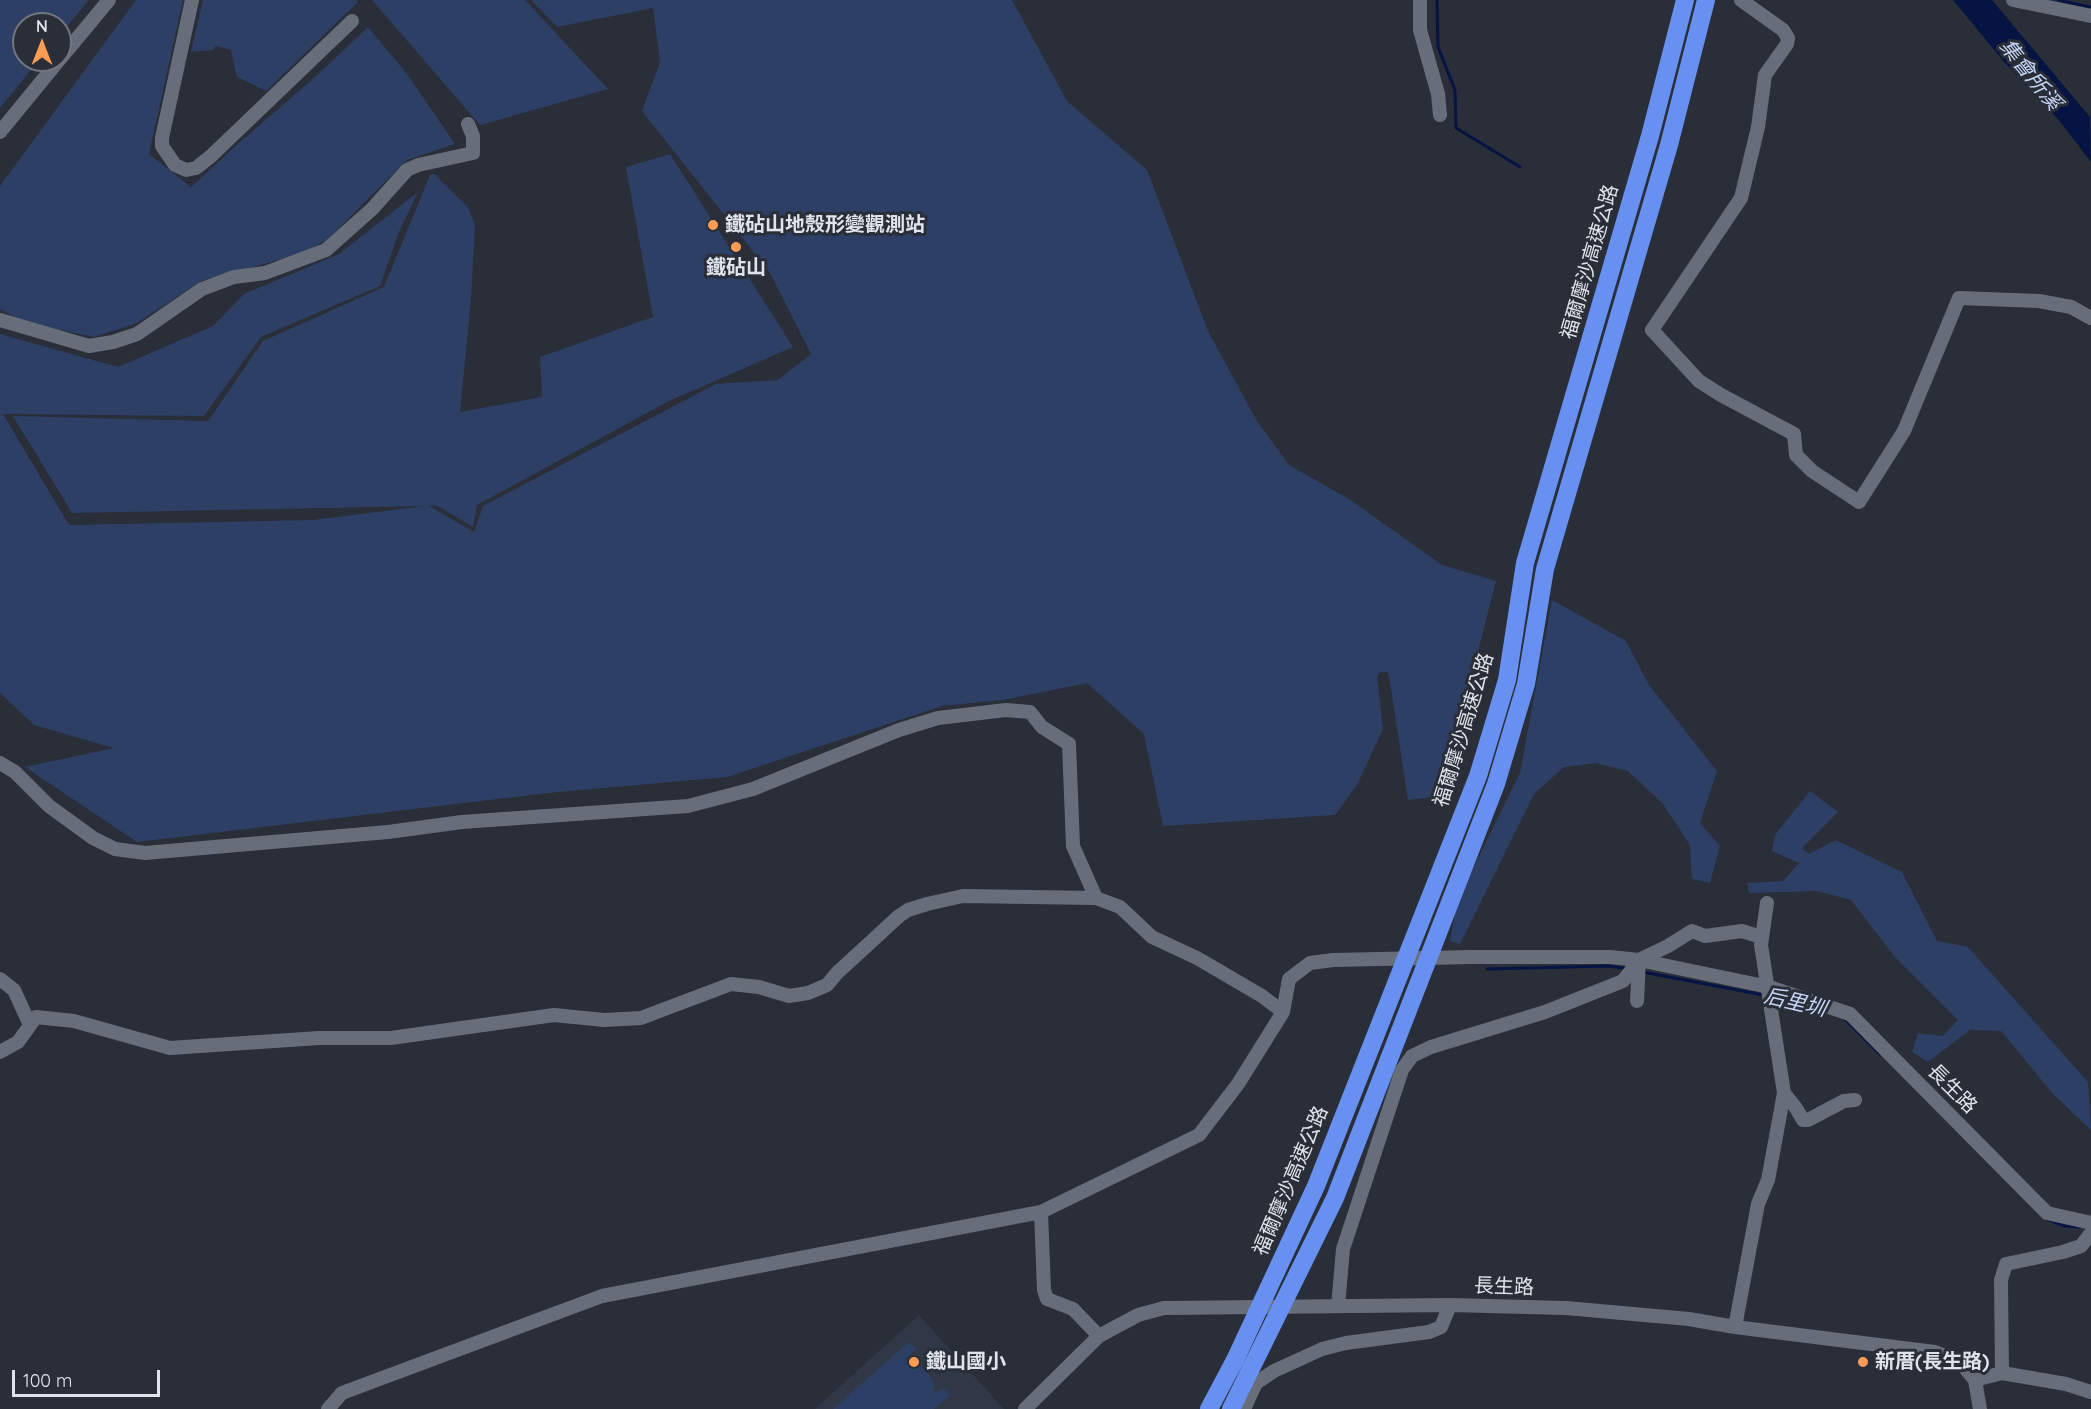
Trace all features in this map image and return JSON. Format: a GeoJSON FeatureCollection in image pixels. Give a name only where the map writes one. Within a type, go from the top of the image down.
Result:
{"type":"FeatureCollection","features":[{"type":"Feature","properties":{"kind":"highway","name":"福爾摩沙高速公路"},"geometry":{"type":"LineString","coordinates":[[1209,1409],[1235,1360],[1316,1186],[1479,776],[1507,680],[1526,563],[1650,136],[1685,0]]}},
{"type":"Feature","properties":{"kind":"highway"},"geometry":{"type":"LineString","coordinates":[[1231,1409],[1335,1198],[1496,784],[1527,684],[1545,569],[1669,145],[1706,0]]}},
{"type":"Feature","properties":{"kind":"street"},"geometry":{"type":"LineString","coordinates":[[72,45],[109,0]]}},
{"type":"Feature","properties":{"kind":"street"},"geometry":{"type":"LineString","coordinates":[[192,0],[162,138],[162,146],[175,165],[186,170],[196,168],[210,157],[352,21]]}},
{"type":"Feature","properties":{"kind":"street"},"geometry":{"type":"LineString","coordinates":[[1420,0],[1420,30],[1438,94],[1440,115]]}},
{"type":"Feature","properties":{"kind":"street"},"geometry":{"type":"LineString","coordinates":[[1741,0],[1783,30],[1788,38],[1787,44],[1765,75],[1758,127],[1741,198],[1652,330],[1699,381],[1794,434],[1796,455],[1812,471],[1859,502],[1904,431],[1959,298],[2038,301],[2071,307],[2091,318]]}},
{"type":"Feature","properties":{"kind":"street"},"geometry":{"type":"LineString","coordinates":[[2013,0],[2091,16]]}},
{"type":"Feature","properties":{"kind":"street"},"geometry":{"type":"LineString","coordinates":[[0,132],[50,72]]}},
{"type":"Feature","properties":{"kind":"street"},"geometry":{"type":"LineString","coordinates":[[0,320],[89,346],[113,342],[137,334],[202,289],[234,277],[274,270],[326,250],[372,209],[406,171],[417,165],[473,153],[472,136],[468,124]]}},
{"type":"Feature","properties":{"kind":"street"},"geometry":{"type":"LineString","coordinates":[[0,763],[15,772],[49,806],[93,838],[115,849],[145,854],[388,832],[462,822],[688,806],[753,789],[899,730],[938,718],[1006,710],[1030,712],[1042,727],[1070,744],[1073,846],[1096,898]]}},
{"type":"Feature","properties":{"kind":"street"},"geometry":{"type":"LineString","coordinates":[[0,1052],[18,1042],[36,1017],[74,1021],[170,1048],[319,1038],[391,1038],[554,1015],[604,1020],[641,1018],[731,984],[759,987],[789,996],[808,993],[827,985],[837,973],[908,910],[963,896],[1096,898],[1120,907],[1152,937],[1197,958],[1262,996],[1283,1012],[1238,1084],[1199,1136],[1041,1212],[602,1296],[342,1393],[328,1409]]}},
{"type":"Feature","properties":{"kind":"street"},"geometry":{"type":"LineString","coordinates":[[1735,1327],[1758,1204],[1768,1180],[1784,1093],[1761,938],[1767,903]]}},
{"type":"Feature","properties":{"kind":"street"},"geometry":{"type":"LineString","coordinates":[[1338,1306],[1343,1249],[1402,1070],[1412,1056],[1431,1047],[1545,1012],[1623,981],[1639,960],[1692,931],[1705,936],[1742,931],[1761,938]]}},
{"type":"Feature","properties":{"kind":"street","name":"長生路"},"geometry":{"type":"LineString","coordinates":[[1283,1012],[1289,979],[1310,963],[1333,960],[1610,957],[1639,960],[1769,987],[1850,1014],[2047,1213],[2091,1222]]}},
{"type":"Feature","properties":{"kind":"street"},"geometry":{"type":"LineString","coordinates":[[1637,1001],[1639,960]]}},
{"type":"Feature","properties":{"kind":"street"},"geometry":{"type":"LineString","coordinates":[[0,979],[14,990],[30,1025]]}},
{"type":"Feature","properties":{"kind":"street"},"geometry":{"type":"LineString","coordinates":[[1784,1093],[1803,1120],[1808,1120],[1844,1101],[1855,1100]]}},
{"type":"Feature","properties":{"kind":"street"},"geometry":{"type":"LineString","coordinates":[[1041,1212],[1044,1290],[1047,1299],[1073,1309],[1100,1336]]}},
{"type":"Feature","properties":{"kind":"street"},"geometry":{"type":"LineString","coordinates":[[2002,1373],[2001,1280],[2006,1264],[2081,1246],[2091,1233]]}},
{"type":"Feature","properties":{"kind":"street"},"geometry":{"type":"LineString","coordinates":[[1244,1409],[1256,1383],[1274,1371],[1322,1349],[1346,1343],[1429,1332],[1441,1327],[1450,1305]]}},
{"type":"Feature","properties":{"kind":"street","name":"長生路"},"geometry":{"type":"LineString","coordinates":[[1025,1409],[1100,1336],[1138,1315],[1164,1308],[1193,1307],[1450,1305],[1566,1308],[1689,1319],[1735,1327],[1935,1352],[1960,1362],[1975,1380]]}},
{"type":"Feature","properties":{"kind":"street"},"geometry":{"type":"LineString","coordinates":[[1980,1409],[1975,1380],[2002,1373],[2066,1384],[2091,1392]]}},
{"type":"Feature","properties":{"kind":"shaded area"},"geometry":{"type":"Polygon","coordinates":[[[0,0],[89,0],[72,21],[72,12],[12,12],[12,72],[29,72],[0,108],[0,0]]]}},
{"type":"Feature","properties":{"kind":"shaded area"},"geometry":{"type":"Polygon","coordinates":[[[136,0],[183,0],[149,154],[191,187],[368,27],[407,74],[455,144],[407,160],[327,240],[301,254],[203,280],[137,323],[94,337],[24,322],[0,309],[0,186],[136,0]]]}},
{"type":"Feature","properties":{"kind":"shaded area"},"geometry":{"type":"Polygon","coordinates":[[[203,0],[356,0],[358,2],[266,91],[237,77],[231,50],[216,46],[213,50],[191,52],[203,0]]]}},
{"type":"Feature","properties":{"kind":"shaded area"},"geometry":{"type":"Polygon","coordinates":[[[372,0],[525,0],[608,89],[480,125],[372,0]]]}},
{"type":"Feature","properties":{"kind":"shaded area"},"geometry":{"type":"Polygon","coordinates":[[[531,0],[1012,0],[1067,101],[1147,170],[1208,331],[1257,421],[1289,465],[1349,499],[1442,565],[1496,581],[1441,796],[1408,800],[1387,672],[1379,673],[1377,677],[1383,729],[1357,785],[1335,815],[1163,826],[1144,734],[1087,683],[1003,700],[942,706],[727,777],[548,793],[137,842],[25,767],[114,748],[34,725],[0,693],[0,334],[118,367],[213,326],[244,294],[339,254],[418,192],[399,232],[380,286],[261,337],[204,416],[3,414],[69,525],[313,520],[425,506],[72,513],[13,416],[208,421],[263,341],[384,287],[430,175],[434,174],[467,206],[475,224],[471,300],[460,412],[542,397],[540,357],[653,317],[626,167],[670,154],[793,347],[669,401],[477,505],[473,527],[436,505],[429,506],[474,532],[483,506],[716,384],[778,380],[811,354],[770,273],[642,111],[660,62],[653,8],[557,27],[531,0]]]}},
{"type":"Feature","properties":{"kind":"shaded area"},"geometry":{"type":"Polygon","coordinates":[[[1552,600],[1626,641],[1649,685],[1717,771],[1700,823],[1720,846],[1710,883],[1692,879],[1690,845],[1663,804],[1628,771],[1596,763],[1564,767],[1534,794],[1460,944],[1450,941],[1458,899],[1520,773],[1552,600]]]}},
{"type":"Feature","properties":{"kind":"shaded area"},"geometry":{"type":"Polygon","coordinates":[[[1810,791],[1838,812],[1802,848],[1809,854],[1836,840],[1902,872],[1937,941],[1968,947],[2088,1082],[2091,1130],[2053,1094],[2001,1031],[1970,1030],[1928,1062],[1912,1052],[1918,1033],[1943,1036],[1958,1020],[1894,956],[1851,900],[1817,891],[1749,893],[1747,883],[1783,881],[1799,863],[1772,851],[1775,835],[1810,791]]]}},
{"type":"Feature","properties":{"kind":"shaded area","name":"鐵山國小"},"geometry":{"type":"Polygon","coordinates":[[[919,1315],[1004,1409],[815,1409],[919,1315]]]}},
{"type":"Feature","properties":{"kind":"shaded area"},"geometry":{"type":"Polygon","coordinates":[[[909,1342],[916,1349],[905,1360],[916,1363],[926,1370],[933,1382],[935,1394],[943,1388],[950,1395],[934,1409],[833,1409],[909,1342]]]}},
{"type":"Feature","properties":{"kind":"water","name":"集會所溪"},"geometry":{"type":"Polygon","coordinates":[[[1953,0],[1992,0],[2090,117],[2091,162],[2058,119],[2005,63],[1953,0]]]}},
{"type":"Feature","properties":{"kind":"waterway"},"geometry":{"type":"LineString","coordinates":[[1437,0],[1438,47],[1455,90],[1456,128],[1520,167]]}},
{"type":"Feature","properties":{"kind":"waterway"},"geometry":{"type":"LineString","coordinates":[[2058,0],[2091,7]]}},
{"type":"Feature","properties":{"kind":"waterway","name":"后里圳"},"geometry":{"type":"LineString","coordinates":[[1487,969],[1609,966],[1628,969]]}},
{"type":"Feature","properties":{"kind":"waterway","name":"后里圳"},"geometry":{"type":"LineString","coordinates":[[1643,972],[1763,995]]}},
{"type":"Feature","properties":{"kind":"waterway","name":"后里圳"},"geometry":{"type":"LineString","coordinates":[[1773,997],[1790,1001]]}},
{"type":"Feature","properties":{"kind":"waterway","name":"后里圳"},"geometry":{"type":"LineString","coordinates":[[1842,1016],[1880,1054]]}},
{"type":"Feature","properties":{"kind":"waterway","name":"后里圳"},"geometry":{"type":"LineString","coordinates":[[2047,1219],[2065,1226],[2080,1227]]}},
{"type":"Feature","properties":{"kind":"place","name":"鐵砧山地殼形變觀測站"},"geometry":{"type":"Point","coordinates":[713,225]}},
{"type":"Feature","properties":{"kind":"place","name":"鐵砧山"},"geometry":{"type":"Point","coordinates":[736,247]}},
{"type":"Feature","properties":{"kind":"place","name":"鐵山國小"},"geometry":{"type":"Point","coordinates":[914,1362]}},
{"type":"Feature","properties":{"kind":"place","name":"新厝(長生路)"},"geometry":{"type":"Point","coordinates":[1863,1362]}}]}
